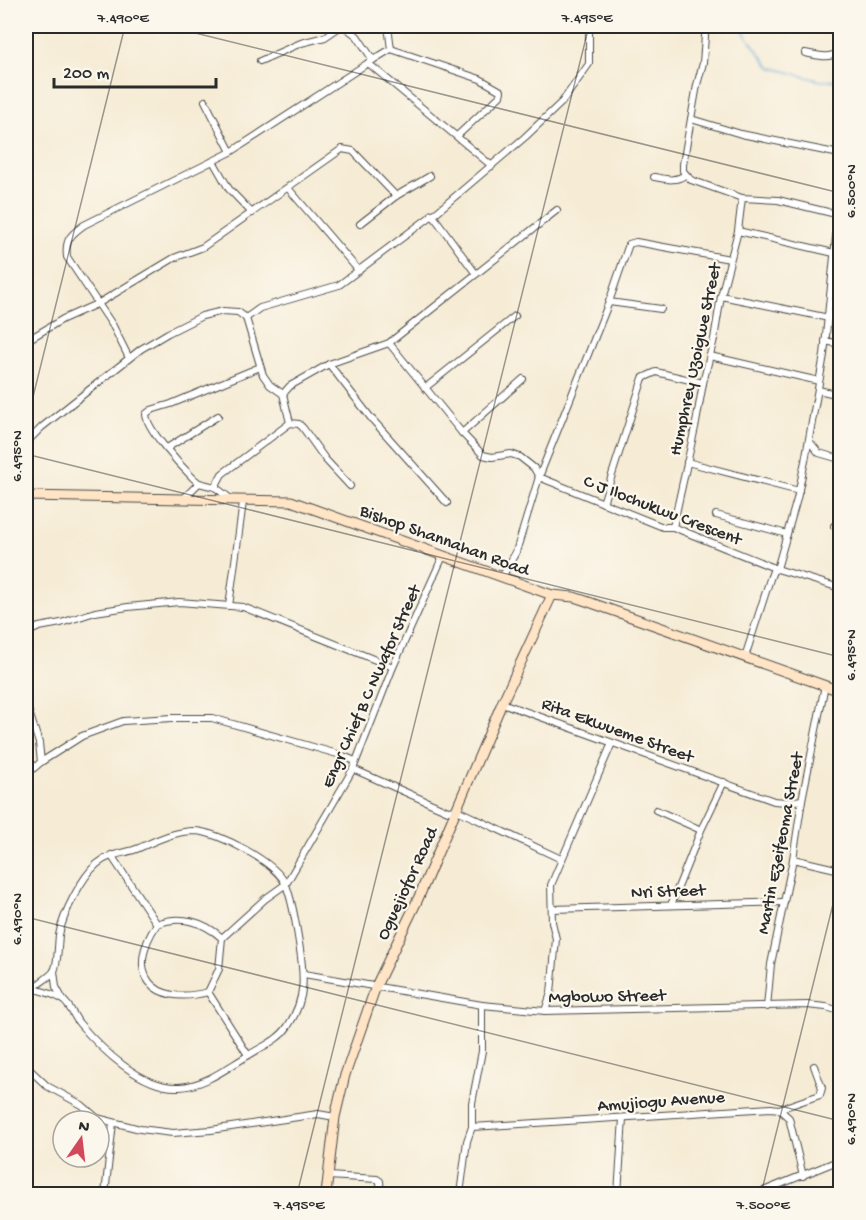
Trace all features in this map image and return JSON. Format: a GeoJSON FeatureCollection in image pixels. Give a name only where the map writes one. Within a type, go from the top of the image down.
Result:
{"type":"FeatureCollection","features":[{"type":"Feature","properties":{"kind":"main road","name":"Bishop Shannahan Road"},"geometry":{"type":"LineString","coordinates":[[26,496],[291,501],[442,558],[552,595],[574,597],[586,601],[840,691]]}},
{"type":"Feature","properties":{"kind":"main road","name":"Oguejiofor Road"},"geometry":{"type":"LineString","coordinates":[[326,1194],[334,1117],[345,1075],[376,986],[552,595]]}},
{"type":"Feature","properties":{"kind":"street"},"geometry":{"type":"LineString","coordinates":[[260,61],[301,43],[325,37],[342,26],[357,36],[371,61],[492,166]]}},
{"type":"Feature","properties":{"kind":"street"},"geometry":{"type":"LineString","coordinates":[[388,26],[391,49]]}},
{"type":"Feature","properties":{"kind":"street"},"geometry":{"type":"LineString","coordinates":[[246,318],[260,308],[339,285],[492,166],[543,121],[568,94],[589,64],[589,26]]}},
{"type":"Feature","properties":{"kind":"street"},"geometry":{"type":"LineString","coordinates":[[705,36],[703,63],[683,164],[686,175],[691,180],[742,198],[778,200],[840,215],[818,390],[799,491],[777,569],[773,571],[770,579],[745,657]]}},
{"type":"Feature","properties":{"kind":"street"},"geometry":{"type":"LineString","coordinates":[[129,358],[99,303],[67,257],[65,245],[69,235],[84,225],[231,152],[391,49],[480,79],[501,91],[500,96],[457,136]]}},
{"type":"Feature","properties":{"kind":"street"},"geometry":{"type":"LineString","coordinates":[[805,53],[824,57],[840,51]]}},
{"type":"Feature","properties":{"kind":"street"},"geometry":{"type":"LineString","coordinates":[[205,101],[231,152]]}},
{"type":"Feature","properties":{"kind":"street"},"geometry":{"type":"LineString","coordinates":[[691,119],[741,134],[840,154]]}},
{"type":"Feature","properties":{"kind":"street"},"geometry":{"type":"LineString","coordinates":[[26,341],[63,319],[99,303],[174,258],[203,247],[342,149],[353,151],[396,196]]}},
{"type":"Feature","properties":{"kind":"street"},"geometry":{"type":"LineString","coordinates":[[213,161],[229,189],[252,213]]}},
{"type":"Feature","properties":{"kind":"street"},"geometry":{"type":"LineString","coordinates":[[654,177],[670,180],[686,175]]}},
{"type":"Feature","properties":{"kind":"street"},"geometry":{"type":"LineString","coordinates":[[360,224],[396,196],[430,176]]}},
{"type":"Feature","properties":{"kind":"street"},"geometry":{"type":"LineString","coordinates":[[288,188],[359,271]]}},
{"type":"Feature","properties":{"kind":"street","name":"Humphrey Uzoigwe Street"},"geometry":{"type":"LineString","coordinates":[[673,527],[730,259],[738,231],[742,198]]}},
{"type":"Feature","properties":{"kind":"street"},"geometry":{"type":"LineString","coordinates":[[283,394],[290,386],[329,364],[389,343],[557,210]]}},
{"type":"Feature","properties":{"kind":"street"},"geometry":{"type":"LineString","coordinates":[[432,214],[476,274]]}},
{"type":"Feature","properties":{"kind":"street"},"geometry":{"type":"LineString","coordinates":[[738,231],[834,253]]}},
{"type":"Feature","properties":{"kind":"street"},"geometry":{"type":"LineString","coordinates":[[502,577],[516,552],[539,477],[609,302],[629,244],[636,242],[730,259]]}},
{"type":"Feature","properties":{"kind":"street"},"geometry":{"type":"LineString","coordinates":[[831,288],[840,290]]}},
{"type":"Feature","properties":{"kind":"street"},"geometry":{"type":"LineString","coordinates":[[722,296],[828,318]]}},
{"type":"Feature","properties":{"kind":"street"},"geometry":{"type":"LineString","coordinates":[[609,302],[661,309]]}},
{"type":"Feature","properties":{"kind":"street"},"geometry":{"type":"LineString","coordinates":[[26,443],[42,427],[129,358],[168,333],[202,316],[223,311],[235,311],[246,318],[260,367],[270,385],[283,394],[290,423]]}},
{"type":"Feature","properties":{"kind":"street"},"geometry":{"type":"LineString","coordinates":[[425,388],[515,316]]}},
{"type":"Feature","properties":{"kind":"street"},"geometry":{"type":"LineString","coordinates":[[825,341],[840,344]]}},
{"type":"Feature","properties":{"kind":"street"},"geometry":{"type":"LineString","coordinates":[[389,343],[462,433],[487,457],[505,454],[520,457],[534,468],[539,477]]}},
{"type":"Feature","properties":{"kind":"street"},"geometry":{"type":"LineString","coordinates":[[710,356],[819,381]]}},
{"type":"Feature","properties":{"kind":"street"},"geometry":{"type":"LineString","coordinates":[[329,364],[371,418],[447,503]]}},
{"type":"Feature","properties":{"kind":"street"},"geometry":{"type":"LineString","coordinates":[[229,606],[238,501],[215,487],[199,483],[179,464],[151,430],[146,421],[146,414],[260,367]]}},
{"type":"Feature","properties":{"kind":"street"},"geometry":{"type":"LineString","coordinates":[[603,503],[643,378],[656,372],[703,383]]}},
{"type":"Feature","properties":{"kind":"street"},"geometry":{"type":"LineString","coordinates":[[462,433],[524,379]]}},
{"type":"Feature","properties":{"kind":"street"},"geometry":{"type":"LineString","coordinates":[[818,390],[840,395]]}},
{"type":"Feature","properties":{"kind":"street"},"geometry":{"type":"LineString","coordinates":[[167,448],[218,416]]}},
{"type":"Feature","properties":{"kind":"street"},"geometry":{"type":"LineString","coordinates":[[215,487],[222,474],[290,423],[299,424],[303,428],[325,459],[350,486]]}},
{"type":"Feature","properties":{"kind":"street"},"geometry":{"type":"LineString","coordinates":[[808,441],[819,453],[840,459]]}},
{"type":"Feature","properties":{"kind":"street"},"geometry":{"type":"LineString","coordinates":[[687,462],[799,491]]}},
{"type":"Feature","properties":{"kind":"street","name":"C J Ilochukwu Crescent"},"geometry":{"type":"LineString","coordinates":[[539,477],[663,527],[673,527],[777,569],[840,588]]}},
{"type":"Feature","properties":{"kind":"street"},"geometry":{"type":"LineString","coordinates":[[183,499],[199,483]]}},
{"type":"Feature","properties":{"kind":"street"},"geometry":{"type":"LineString","coordinates":[[716,515],[788,534]]}},
{"type":"Feature","properties":{"kind":"street","name":"Engr Chief B C Nwafor Street"},"geometry":{"type":"LineString","coordinates":[[286,884],[353,769],[393,667],[442,558]]}},
{"type":"Feature","properties":{"kind":"street"},"geometry":{"type":"LineString","coordinates":[[26,633],[39,627],[61,623],[95,612],[128,607],[179,602],[243,607],[393,667]]}},
{"type":"Feature","properties":{"kind":"street","name":"Martin Ezeifeoma Street"},"geometry":{"type":"LineString","coordinates":[[767,1007],[771,964],[825,685]]}},
{"type":"Feature","properties":{"kind":"street","name":"Rita Ekwueme Street"},"geometry":{"type":"LineString","coordinates":[[502,703],[774,801],[802,800]]}},
{"type":"Feature","properties":{"kind":"street"},"geometry":{"type":"LineString","coordinates":[[26,704],[39,743],[41,762]]}},
{"type":"Feature","properties":{"kind":"street"},"geometry":{"type":"LineString","coordinates":[[26,774],[82,736],[123,721],[172,718],[212,718],[355,761]]}},
{"type":"Feature","properties":{"kind":"street"},"geometry":{"type":"LineString","coordinates":[[545,1011],[551,993],[556,939],[552,922],[551,885],[612,743]]}},
{"type":"Feature","properties":{"kind":"street"},"geometry":{"type":"LineString","coordinates":[[353,769],[448,811],[457,810],[561,860]]}},
{"type":"Feature","properties":{"kind":"street"},"geometry":{"type":"LineString","coordinates":[[671,905],[701,830],[724,782]]}},
{"type":"Feature","properties":{"kind":"street"},"geometry":{"type":"LineString","coordinates":[[656,810],[701,830]]}},
{"type":"Feature","properties":{"kind":"street"},"geometry":{"type":"LineString","coordinates":[[195,831],[209,833],[253,854],[280,875],[286,884],[297,929],[304,974],[300,1002],[287,1028],[275,1040],[225,1071],[190,1085],[164,1086],[144,1078],[120,1063],[78,1021],[63,1000],[57,987],[54,971],[65,914],[88,875],[97,864],[111,855],[131,851],[176,833],[195,831]]}},
{"type":"Feature","properties":{"kind":"street"},"geometry":{"type":"LineString","coordinates":[[111,855],[157,924]]}},
{"type":"Feature","properties":{"kind":"street"},"geometry":{"type":"LineString","coordinates":[[793,859],[840,870]]}},
{"type":"Feature","properties":{"kind":"street"},"geometry":{"type":"LineString","coordinates":[[208,992],[219,969],[222,938],[265,899],[286,884]]}},
{"type":"Feature","properties":{"kind":"street","name":"Nri Street"},"geometry":{"type":"LineString","coordinates":[[553,909],[784,902]]}},
{"type":"Feature","properties":{"kind":"street"},"geometry":{"type":"LineString","coordinates":[[208,992],[192,996],[174,996],[160,992],[144,972],[143,959],[157,924],[173,919],[203,925],[222,938]]}},
{"type":"Feature","properties":{"kind":"street"},"geometry":{"type":"LineString","coordinates":[[29,988],[54,971]]}},
{"type":"Feature","properties":{"kind":"street","name":"Mgbowo Street"},"geometry":{"type":"LineString","coordinates":[[304,974],[482,1005],[545,1011],[807,1005],[840,1011]]}},
{"type":"Feature","properties":{"kind":"street"},"geometry":{"type":"LineString","coordinates":[[29,988],[63,1000]]}},
{"type":"Feature","properties":{"kind":"street"},"geometry":{"type":"LineString","coordinates":[[208,992],[248,1055]]}},
{"type":"Feature","properties":{"kind":"street"},"geometry":{"type":"LineString","coordinates":[[460,1194],[467,1141],[472,1126],[472,1103],[482,1051],[482,1005]]}},
{"type":"Feature","properties":{"kind":"street"},"geometry":{"type":"LineString","coordinates":[[26,1062],[30,1070],[47,1086],[87,1108],[98,1118],[140,1130],[173,1133],[211,1130],[318,1114],[334,1117]]}},
{"type":"Feature","properties":{"kind":"street","name":"Amujiogu Avenue"},"geometry":{"type":"LineString","coordinates":[[472,1126],[779,1109],[820,1095],[822,1088],[814,1066]]}},
{"type":"Feature","properties":{"kind":"street"},"geometry":{"type":"LineString","coordinates":[[779,1109],[789,1118],[803,1176]]}},
{"type":"Feature","properties":{"kind":"street"},"geometry":{"type":"LineString","coordinates":[[618,1194],[623,1118]]}},
{"type":"Feature","properties":{"kind":"street"},"geometry":{"type":"LineString","coordinates":[[105,1194],[113,1123]]}},
{"type":"Feature","properties":{"kind":"street"},"geometry":{"type":"LineString","coordinates":[[756,1194],[840,1160]]}},
{"type":"Feature","properties":{"kind":"street"},"geometry":{"type":"LineString","coordinates":[[328,1176],[377,1179],[380,1181],[381,1194]]}},
{"type":"Feature","properties":{"kind":"waterway"},"geometry":{"type":"LineString","coordinates":[[739,26],[770,67],[821,81],[840,80]]}}]}
